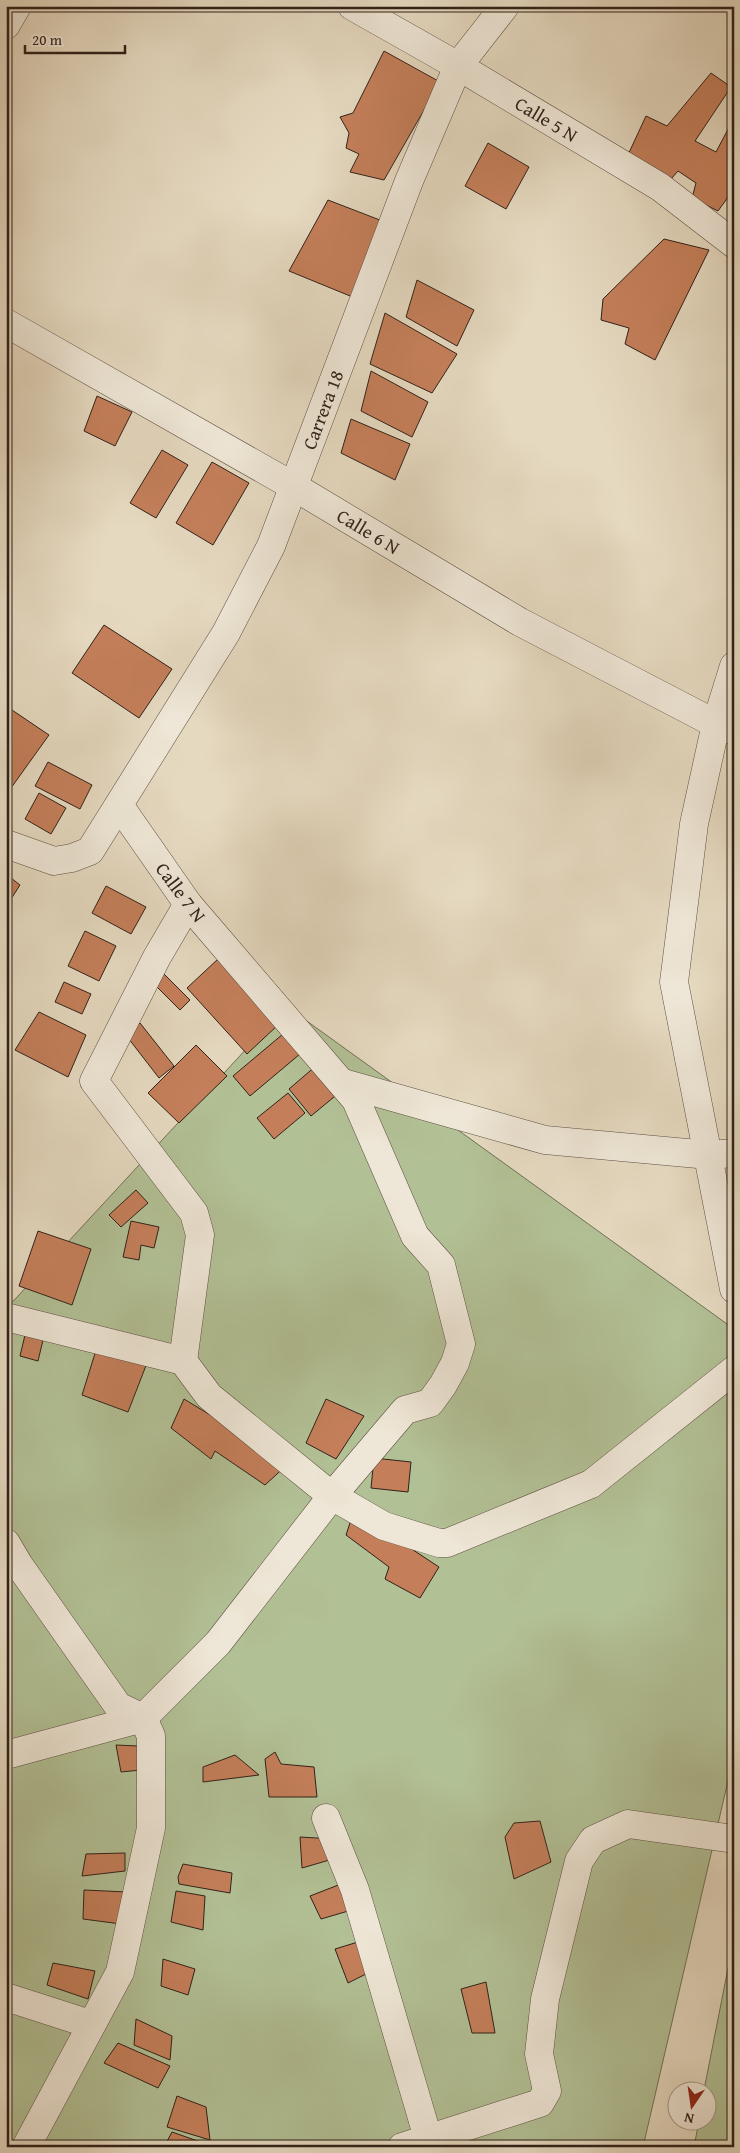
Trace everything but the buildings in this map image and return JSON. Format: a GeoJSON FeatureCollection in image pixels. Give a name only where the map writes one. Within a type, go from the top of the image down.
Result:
{"type":"FeatureCollection","features":[{"type":"Feature","properties":{"kind":"street"},"geometry":{"type":"LineString","coordinates":[[6,25],[17,6]]}},
{"type":"Feature","properties":{"kind":"street","name":"Calle 5 N"},"geometry":{"type":"LineString","coordinates":[[352,6],[458,66],[660,187],[734,244]]}},
{"type":"Feature","properties":{"kind":"street","name":"Carrera 18"},"geometry":{"type":"LineString","coordinates":[[119,805],[226,633],[271,546],[409,181],[458,66],[505,6]]}},
{"type":"Feature","properties":{"kind":"street","name":"Calle 6 N"},"geometry":{"type":"LineString","coordinates":[[6,323],[293,486],[520,622],[725,727]]}},
{"type":"Feature","properties":{"kind":"street"},"geometry":{"type":"LineString","coordinates":[[734,666],[725,727],[694,824],[674,982],[721,1154],[734,1289]]}},
{"type":"Feature","properties":{"kind":"street"},"geometry":{"type":"LineString","coordinates":[[6,844],[54,861],[72,858],[90,851],[119,805]]}},
{"type":"Feature","properties":{"kind":"street","name":"Calle 7 N"},"geometry":{"type":"LineString","coordinates":[[119,805],[188,904],[356,1100],[415,1236],[441,1265],[461,1344],[455,1363],[430,1403],[405,1410],[332,1496],[218,1643],[143,1718]]}},
{"type":"Feature","properties":{"kind":"street"},"geometry":{"type":"LineString","coordinates":[[183,1361],[200,1235],[194,1213],[94,1080],[157,957],[188,904]]}},
{"type":"Feature","properties":{"kind":"street"},"geometry":{"type":"LineString","coordinates":[[343,1083],[545,1140],[721,1154]]}},
{"type":"Feature","properties":{"kind":"street"},"geometry":{"type":"LineString","coordinates":[[6,1317],[183,1361],[209,1396],[332,1496],[384,1526],[439,1543],[447,1543],[591,1484],[734,1370]]}},
{"type":"Feature","properties":{"kind":"street"},"geometry":{"type":"LineString","coordinates":[[6,1543],[118,1706],[143,1718],[151,1736],[152,1828],[120,1972],[90,2024],[26,2147]]}},
{"type":"Feature","properties":{"kind":"street"},"geometry":{"type":"LineString","coordinates":[[6,1754],[143,1718]]}},
{"type":"Feature","properties":{"kind":"street"},"geometry":{"type":"LineString","coordinates":[[326,1818],[355,1890],[428,2138]]}},
{"type":"Feature","properties":{"kind":"street"},"geometry":{"type":"LineString","coordinates":[[402,2147],[540,2102],[544,2098],[547,2091],[539,2054],[545,1999],[579,1861],[593,1840],[628,1824],[734,1839]]}},
{"type":"Feature","properties":{"kind":"street"},"geometry":{"type":"LineString","coordinates":[[6,1997],[90,2024]]}},
{"type":"Feature","properties":{"kind":"green space"},"geometry":{"type":"Polygon","coordinates":[[[286,1006],[734,1329],[734,1755],[643,2147],[6,2147],[6,1309],[286,1006]]]}},
{"type":"Feature","properties":{"kind":"green space"},"geometry":{"type":"Polygon","coordinates":[[[734,1938],[734,2147],[694,2147],[697,2130],[718,2130],[718,2080],[706,2080],[734,1938]]]}}]}
